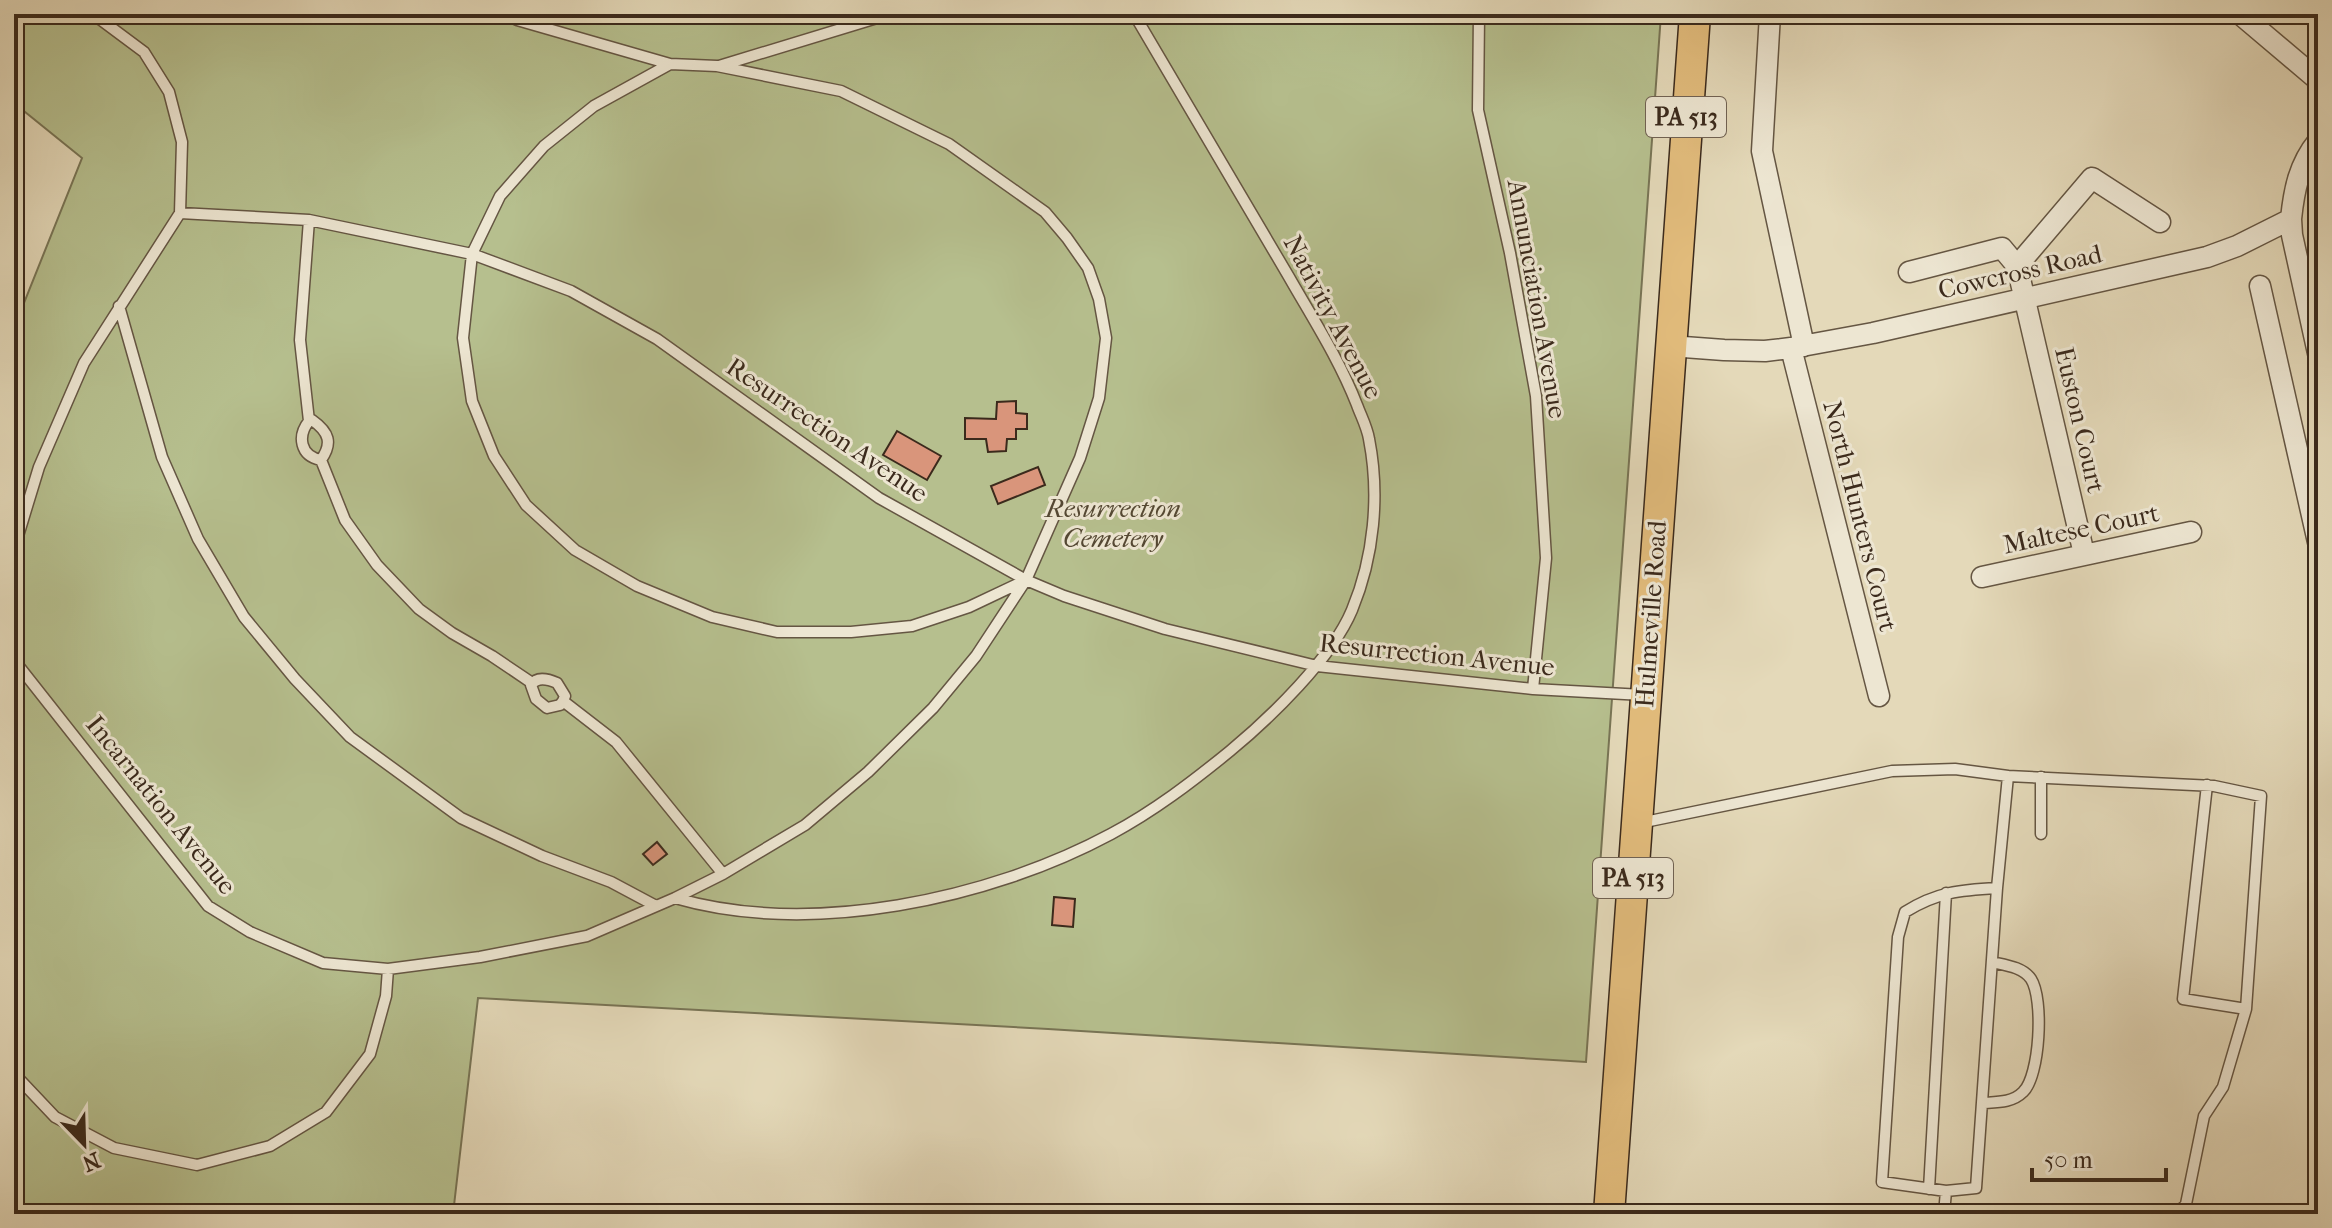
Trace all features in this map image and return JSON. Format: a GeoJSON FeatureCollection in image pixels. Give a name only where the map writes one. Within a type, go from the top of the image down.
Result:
{"type":"FeatureCollection","features":[{"type":"Feature","properties":{"kind":"main road","name":"Hulmeville Road"},"geometry":{"type":"LineString","coordinates":[[1609,1214],[1695,14]]}},
{"type":"Feature","properties":{"kind":"street","name":"North Hunters Court"},"geometry":{"type":"LineString","coordinates":[[1770,14],[1762,151],[1797,347],[1879,696]]}},
{"type":"Feature","properties":{"kind":"street"},"geometry":{"type":"LineString","coordinates":[[2240,14],[2318,80]]}},
{"type":"Feature","properties":{"kind":"street"},"geometry":{"type":"LineString","coordinates":[[2318,141],[2302,167],[2294,193],[2291,219],[2318,353]]}},
{"type":"Feature","properties":{"kind":"street"},"geometry":{"type":"LineString","coordinates":[[2017,266],[2092,178],[2160,222]]}},
{"type":"Feature","properties":{"kind":"street","name":"Cowcross Road"},"geometry":{"type":"LineString","coordinates":[[1670,346],[1751,351],[1797,347],[2207,257],[2291,219]]}},
{"type":"Feature","properties":{"kind":"street"},"geometry":{"type":"LineString","coordinates":[[1909,272],[2002,248],[2017,266],[2025,297]]}},
{"type":"Feature","properties":{"kind":"street"},"geometry":{"type":"LineString","coordinates":[[2260,286],[2310,476],[2318,542]]}},
{"type":"Feature","properties":{"kind":"street","name":"Euston Court"},"geometry":{"type":"LineString","coordinates":[[2025,297],[2084,554]]}},
{"type":"Feature","properties":{"kind":"street","name":"Maltese Court"},"geometry":{"type":"LineString","coordinates":[[1982,577],[2191,532]]}},
{"type":"Feature","properties":{"kind":"lane"},"geometry":{"type":"LineString","coordinates":[[14,549],[45,454],[84,363],[180,213],[182,142],[169,92],[144,52],[93,14]]}},
{"type":"Feature","properties":{"kind":"lane"},"geometry":{"type":"LineString","coordinates":[[505,14],[670,64],[717,66],[890,14]]}},
{"type":"Feature","properties":{"kind":"lane","name":"Nativity Avenue"},"geometry":{"type":"LineString","coordinates":[[675,898],[705,907],[785,913],[877,910],[953,894],[1052,861],[1111,835],[1183,790],[1257,729],[1317,666],[1351,612],[1369,555],[1376,493],[1369,435],[1336,358],[1134,14]]}},
{"type":"Feature","properties":{"kind":"lane","name":"Annunciation Avenue"},"geometry":{"type":"LineString","coordinates":[[1479,14],[1478,110],[1510,253],[1536,396],[1546,558],[1533,689]]}},
{"type":"Feature","properties":{"kind":"lane"},"geometry":{"type":"LineString","coordinates":[[670,64],[594,106],[544,146],[500,196],[472,254],[463,338],[472,401],[494,456],[526,505],[575,550],[637,586],[712,617],[777,632],[851,632],[912,626],[969,607],[1026,580]]}},
{"type":"Feature","properties":{"kind":"lane","name":"Incarnation Avenue"},"geometry":{"type":"LineString","coordinates":[[14,660],[208,906],[250,932],[323,963],[388,969],[480,957],[587,936],[723,874],[805,825],[868,772],[933,708],[976,656],[1026,580],[1080,458],[1099,398],[1106,338],[1099,299],[1088,268],[1045,212],[949,144],[841,91],[717,66]]}},
{"type":"Feature","properties":{"kind":"lane","name":"Resurrection Avenue"},"geometry":{"type":"LineString","coordinates":[[180,213],[309,220],[472,254],[571,291],[657,339],[879,498],[1026,580],[1064,596],[1165,629],[1317,666],[1533,689],[1645,695]]}},
{"type":"Feature","properties":{"kind":"lane"},"geometry":{"type":"LineString","coordinates":[[309,220],[300,340],[309,421],[302,433],[301,444],[304,452],[321,460]]}},
{"type":"Feature","properties":{"kind":"lane"},"geometry":{"type":"LineString","coordinates":[[119,306],[162,457],[198,539],[244,617],[295,679],[350,737],[461,818],[542,856],[611,882],[656,906]]}},
{"type":"Feature","properties":{"kind":"lane"},"geometry":{"type":"LineString","coordinates":[[309,421],[323,428],[329,440],[328,449],[321,460]]}},
{"type":"Feature","properties":{"kind":"lane"},"geometry":{"type":"LineString","coordinates":[[321,460],[345,520],[387,576],[430,617],[532,683]]}},
{"type":"Feature","properties":{"kind":"lane"},"geometry":{"type":"LineString","coordinates":[[542,679],[557,683],[565,696],[563,701],[547,708],[540,704],[532,691],[532,683],[542,679]]}},
{"type":"Feature","properties":{"kind":"lane"},"geometry":{"type":"LineString","coordinates":[[563,701],[616,742],[723,874]]}},
{"type":"Feature","properties":{"kind":"lane"},"geometry":{"type":"LineString","coordinates":[[1636,824],[1892,771],[1955,769],[2008,776],[2207,785],[2261,796],[2246,1009],[2223,1087],[2204,1116],[2186,1204],[2177,1214]]}},
{"type":"Feature","properties":{"kind":"lane"},"geometry":{"type":"LineString","coordinates":[[1997,888],[1957,890],[1929,898],[1905,912],[1898,937],[1882,1182],[1946,1191],[1976,1188],[2008,776]]}},
{"type":"Feature","properties":{"kind":"lane"},"geometry":{"type":"LineString","coordinates":[[2041,777],[2041,834]]}},
{"type":"Feature","properties":{"kind":"lane"},"geometry":{"type":"LineString","coordinates":[[2207,785],[2183,999],[2246,1009]]}},
{"type":"Feature","properties":{"kind":"lane"},"geometry":{"type":"LineString","coordinates":[[1929,1189],[1946,893]]}},
{"type":"Feature","properties":{"kind":"lane"},"geometry":{"type":"LineString","coordinates":[[1982,1103],[2003,1102],[2027,1089],[2034,1076],[2039,1019],[2037,991],[2030,976],[2014,967],[1992,962]]}},
{"type":"Feature","properties":{"kind":"lane"},"geometry":{"type":"LineString","coordinates":[[14,1070],[55,1117],[114,1148],[197,1165],[270,1146],[326,1112],[370,1054],[386,996],[388,969]]}},
{"type":"Feature","properties":{"kind":"lane"},"geometry":{"type":"LineString","coordinates":[[1944,1214],[1946,1191]]}},
{"type":"Feature","properties":{"kind":"green space","name":"Resurrection Cemetery"},"geometry":{"type":"Polygon","coordinates":[[[14,14],[1661,14],[1586,1062],[478,998],[453,1214],[14,1214],[14,328],[82,158],[14,103],[14,14]]]}},
{"type":"Feature","properties":{"kind":"building"},"geometry":{"type":"Polygon","coordinates":[[[1016,401],[1016,413],[1027,414],[1027,429],[1016,429],[1016,439],[1007,439],[1006,451],[988,452],[986,439],[965,439],[965,418],[996,419],[997,402],[1016,401]]]}},
{"type":"Feature","properties":{"kind":"building"},"geometry":{"type":"Polygon","coordinates":[[[897,431],[941,456],[927,480],[883,455],[897,431]]]}},
{"type":"Feature","properties":{"kind":"building"},"geometry":{"type":"Polygon","coordinates":[[[1038,467],[1045,485],[998,504],[991,486],[1038,467]]]}},
{"type":"Feature","properties":{"kind":"building"},"geometry":{"type":"Polygon","coordinates":[[[657,842],[667,854],[653,865],[643,854],[657,842]]]}},
{"type":"Feature","properties":{"kind":"building"},"geometry":{"type":"Polygon","coordinates":[[[1054,897],[1075,899],[1073,927],[1052,925],[1054,897]]]}}]}
